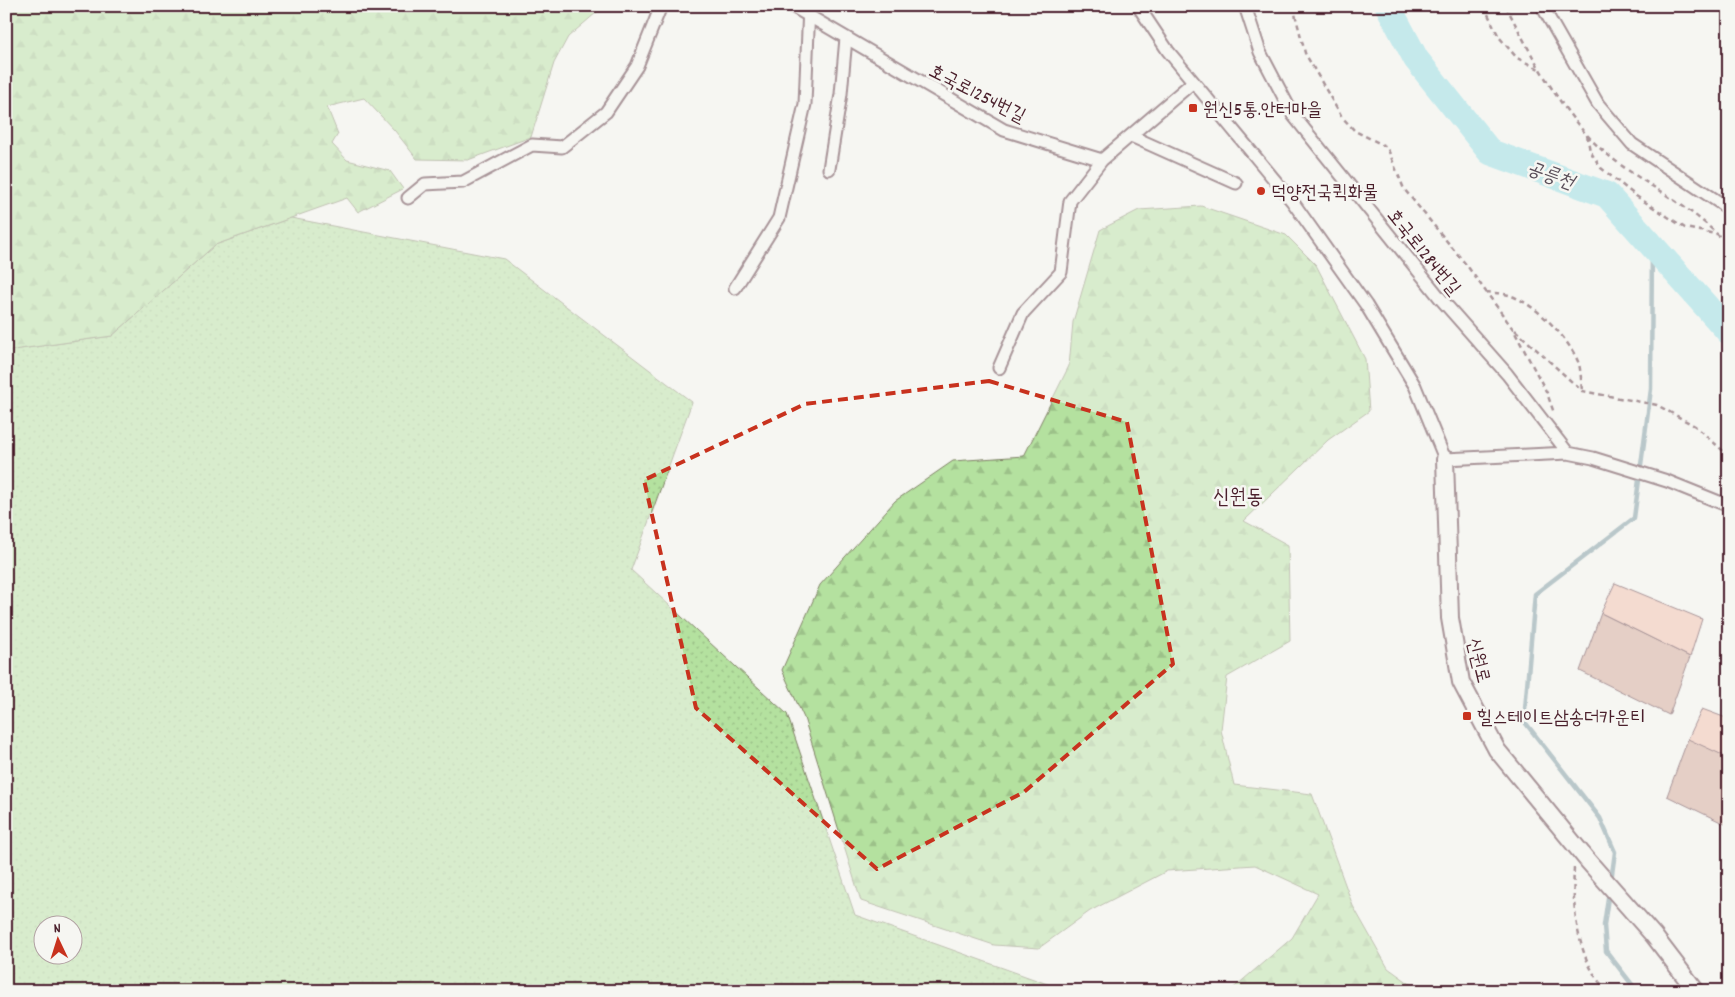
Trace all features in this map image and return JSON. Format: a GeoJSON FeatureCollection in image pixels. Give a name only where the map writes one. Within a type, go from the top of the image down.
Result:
{"type":"FeatureCollection","features":[{"type":"Feature","properties":{"kind":"street"},"geometry":{"type":"LineString","coordinates":[[408,198],[425,184],[463,182],[532,145],[562,147],[606,112],[637,66],[661,6]]}},
{"type":"Feature","properties":{"kind":"street","name":"호국로1254번길"},"geometry":{"type":"LineString","coordinates":[[792,6],[809,11],[846,38],[1004,130],[1102,160]]}},
{"type":"Feature","properties":{"kind":"street"},"geometry":{"type":"LineString","coordinates":[[1138,6],[1168,51],[1292,201],[1366,304],[1415,386],[1444,459],[1568,453],[1593,458],[1667,481],[1729,506]]}},
{"type":"Feature","properties":{"kind":"street","name":"호국로1284번길"},"geometry":{"type":"LineString","coordinates":[[1245,6],[1260,52],[1293,115],[1440,298],[1507,374],[1568,453]]}},
{"type":"Feature","properties":{"kind":"street"},"geometry":{"type":"LineString","coordinates":[[1542,6],[1598,104],[1632,144],[1729,209]]}},
{"type":"Feature","properties":{"kind":"street"},"geometry":{"type":"LineString","coordinates":[[735,288],[779,218],[805,104],[809,11]]}},
{"type":"Feature","properties":{"kind":"street"},"geometry":{"type":"LineString","coordinates":[[829,169],[841,94],[846,38]]}},
{"type":"Feature","properties":{"kind":"street"},"geometry":{"type":"LineString","coordinates":[[999,368],[1023,313],[1061,272],[1070,201],[1102,160],[1193,82]]}},
{"type":"Feature","properties":{"kind":"street"},"geometry":{"type":"LineString","coordinates":[[1131,136],[1236,183]]}},
{"type":"Feature","properties":{"kind":"street","name":"신원로"},"geometry":{"type":"LineString","coordinates":[[1444,459],[1450,618],[1461,682],[1497,750],[1581,862],[1654,936],[1696,991]]}},
{"type":"Feature","properties":{"kind":"path"},"geometry":{"type":"LineString","coordinates":[[1293,6],[1305,53],[1341,116],[1355,130],[1387,147],[1404,189],[1468,267],[1514,329],[1547,393],[1556,418]]}},
{"type":"Feature","properties":{"kind":"path"},"geometry":{"type":"LineString","coordinates":[[1484,6],[1499,37],[1517,58],[1541,70]]}},
{"type":"Feature","properties":{"kind":"path"},"geometry":{"type":"LineString","coordinates":[[1506,6],[1529,52],[1575,121],[1587,134],[1601,149],[1634,174],[1700,218],[1729,245]]}},
{"type":"Feature","properties":{"kind":"path"},"geometry":{"type":"LineString","coordinates":[[1587,134],[1590,151],[1601,168],[1636,196],[1685,228],[1718,234]]}},
{"type":"Feature","properties":{"kind":"path"},"geometry":{"type":"LineString","coordinates":[[1486,292],[1508,295],[1525,302],[1557,330],[1572,350],[1579,365],[1582,391]]}},
{"type":"Feature","properties":{"kind":"path"},"geometry":{"type":"LineString","coordinates":[[1514,329],[1582,391],[1656,405],[1695,426],[1729,456]]}},
{"type":"Feature","properties":{"kind":"path"},"geometry":{"type":"LineString","coordinates":[[1581,862],[1573,888],[1581,947],[1593,972],[1607,991]]}},
{"type":"Feature","properties":{"kind":"highlighted area"},"geometry":{"type":"Polygon","coordinates":[[[989,381],[1127,422],[1173,664],[1024,792],[877,869],[696,708],[644,480],[805,404],[989,381]]]}},
{"type":"Feature","properties":{"kind":"green space"},"geometry":{"type":"Polygon","coordinates":[[[6,6],[604,6],[568,37],[554,63],[531,137],[468,160],[417,159],[395,131],[364,98],[327,107],[338,134],[332,144],[347,160],[390,171],[403,189],[358,212],[347,198],[215,245],[112,336],[6,351],[6,6]]]}},
{"type":"Feature","properties":{"kind":"green space"},"geometry":{"type":"Polygon","coordinates":[[[1201,206],[1286,235],[1316,265],[1365,359],[1369,411],[1328,440],[1244,521],[1288,545],[1290,641],[1227,677],[1221,730],[1234,785],[1312,794],[1353,906],[1388,968],[1420,991],[1230,991],[1292,938],[1318,894],[1255,865],[1167,871],[1090,911],[1039,948],[994,945],[861,901],[804,718],[782,670],[820,585],[895,501],[953,461],[1024,456],[1069,366],[1073,322],[1100,230],[1139,210],[1201,206]]]}},
{"type":"Feature","properties":{"kind":"green space"},"geometry":{"type":"Polygon","coordinates":[[[291,218],[504,259],[692,402],[631,570],[787,714],[855,915],[1067,991],[6,991],[6,351],[112,336],[215,245],[291,218]]]}},
{"type":"Feature","properties":{"kind":"building"},"geometry":{"type":"Polygon","coordinates":[[[1615,583],[1702,619],[1690,657],[1601,613],[1615,583]]]}},
{"type":"Feature","properties":{"kind":"building"},"geometry":{"type":"Polygon","coordinates":[[[1702,709],[1729,719],[1729,758],[1688,739],[1702,709]]]}},
{"type":"Feature","properties":{"kind":"waterway","name":"공릉천"},"geometry":{"type":"LineString","coordinates":[[1388,6],[1416,59],[1490,152],[1607,195],[1729,332]]}},
{"type":"Feature","properties":{"kind":"waterway"},"geometry":{"type":"LineString","coordinates":[[1611,881],[1615,852],[1600,818],[1524,721],[1535,594],[1634,518],[1651,389],[1652,245]]}},
{"type":"Feature","properties":{"kind":"waterway"},"geometry":{"type":"LineString","coordinates":[[1609,891],[1604,925],[1606,951],[1637,991]]}},
{"type":"Feature","properties":{"kind":"place","name":"원신5통.안터마을"},"geometry":{"type":"Point","coordinates":[1193,108]}},
{"type":"Feature","properties":{"kind":"place","name":"덕양전국퀵화물"},"geometry":{"type":"Point","coordinates":[1261,191]}},
{"type":"Feature","properties":{"kind":"place","name":"힐스테이트삼송더카운티"},"geometry":{"type":"Point","coordinates":[1467,716]}},
{"type":"Feature","properties":{"kind":"district","name":"신원동"},"geometry":{"type":"Point","coordinates":[1238,496]}}]}
